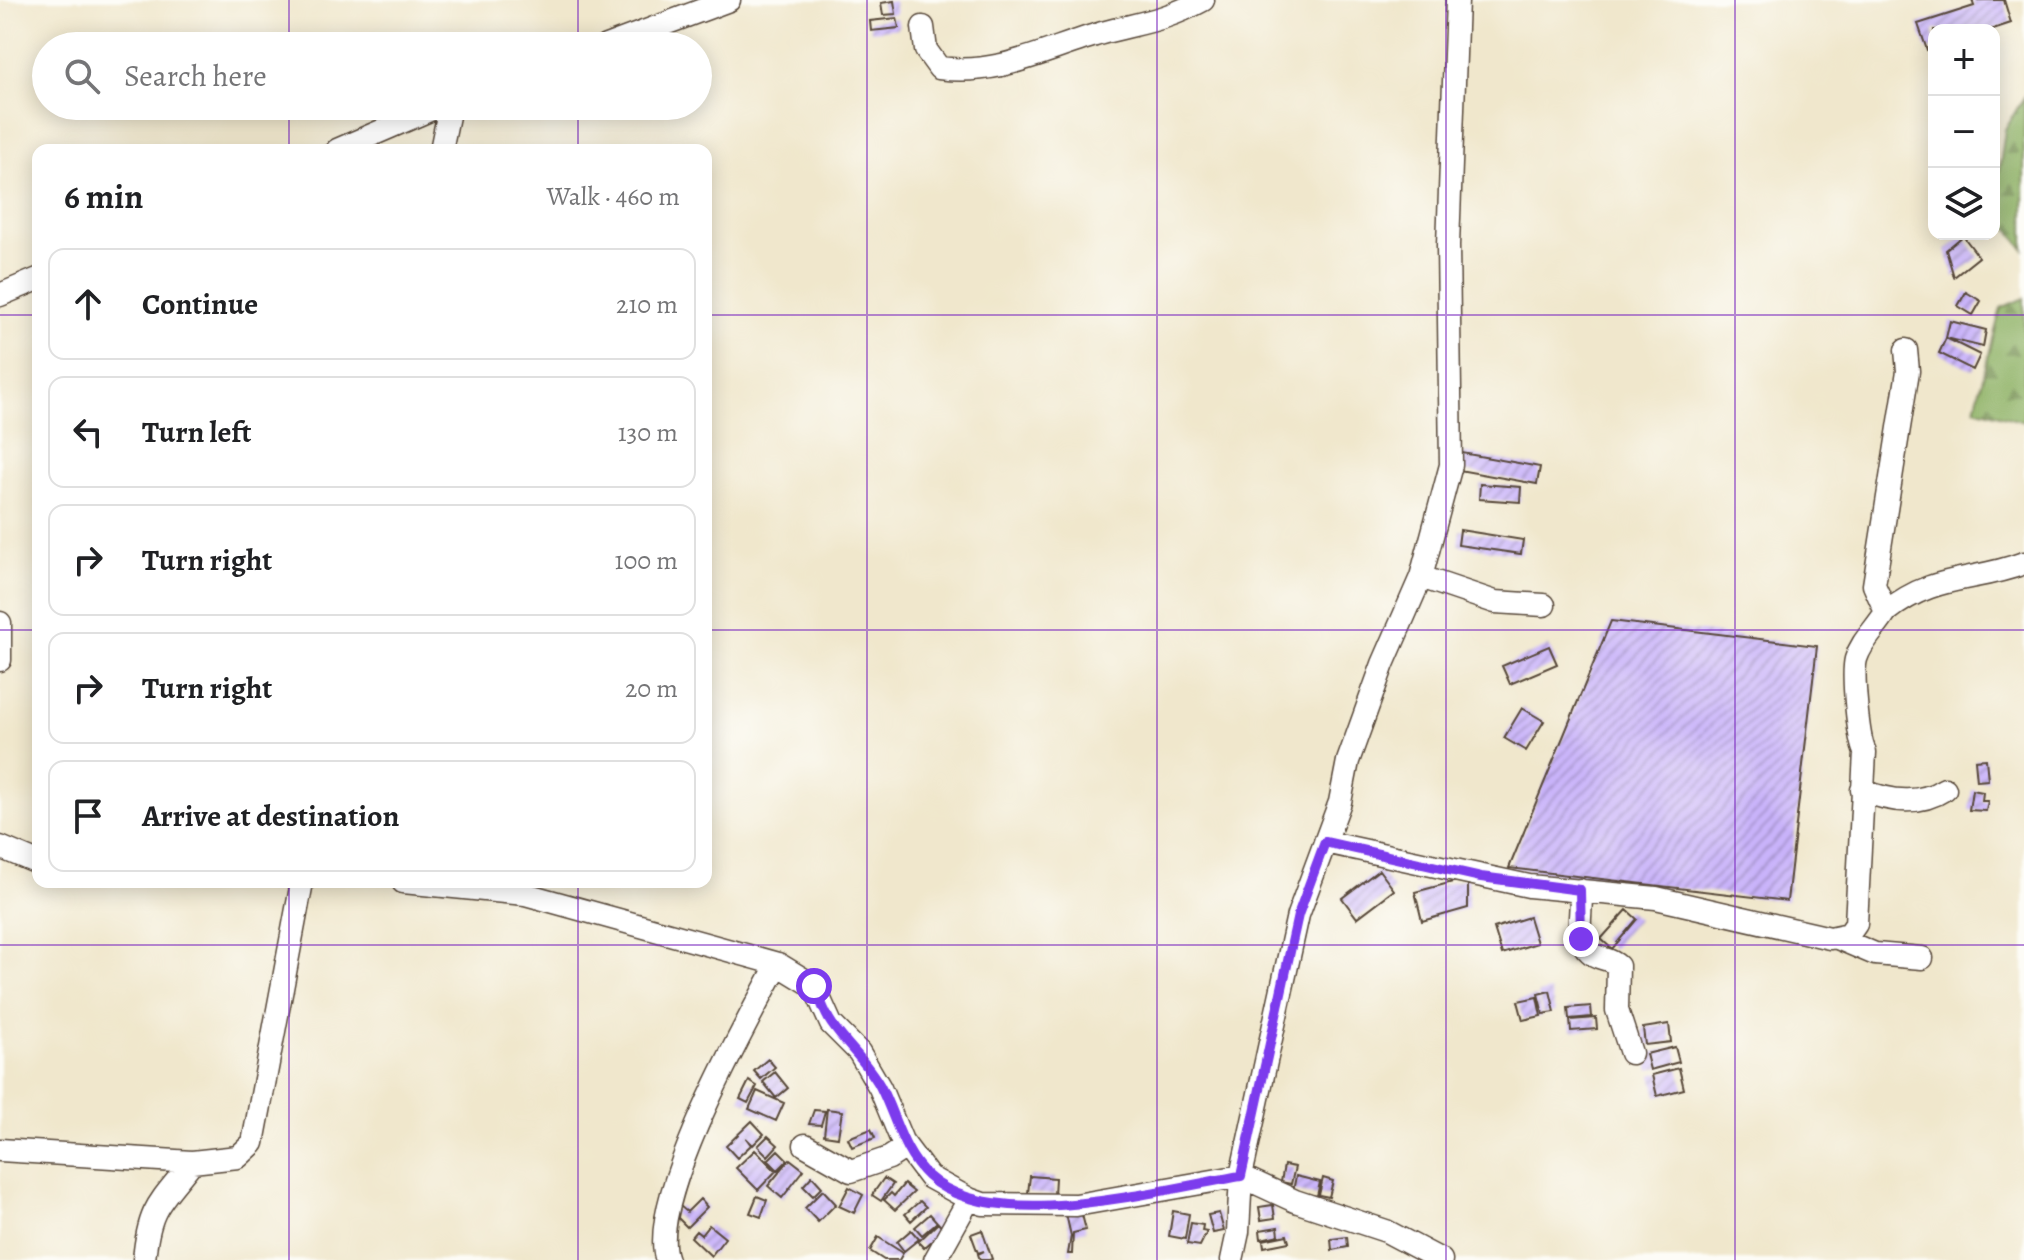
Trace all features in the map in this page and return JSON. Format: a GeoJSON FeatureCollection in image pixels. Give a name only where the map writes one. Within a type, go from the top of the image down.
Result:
{"type":"FeatureCollection","features":[{"type":"Feature","properties":{"kind":"street"},"geometry":{"type":"LineString","coordinates":[[643,32],[729,0]]}},
{"type":"Feature","properties":{"kind":"street"},"geometry":{"type":"LineString","coordinates":[[923,27],[926,50],[939,68],[995,69],[1028,61],[1103,33],[1151,24],[1203,0]]}},
{"type":"Feature","properties":{"kind":"street"},"geometry":{"type":"LineString","coordinates":[[1232,1260],[1238,1232],[1241,1176],[1298,915],[1340,802],[1348,761],[1378,678],[1421,577],[1451,465],[1448,245],[1457,0]]}},
{"type":"Feature","properties":{"kind":"street"},"geometry":{"type":"LineString","coordinates":[[351,144],[407,120]]}},
{"type":"Feature","properties":{"kind":"street"},"geometry":{"type":"LineString","coordinates":[[442,144],[447,120]]}},
{"type":"Feature","properties":{"kind":"street"},"geometry":{"type":"LineString","coordinates":[[0,295],[32,282]]}},
{"type":"Feature","properties":{"kind":"street"},"geometry":{"type":"LineString","coordinates":[[1886,612],[1874,585],[1908,371],[1906,350]]}},
{"type":"Feature","properties":{"kind":"street"},"geometry":{"type":"LineString","coordinates":[[1835,937],[1849,934],[1856,924],[1865,752],[1858,739],[1855,662],[1863,643],[1886,612],[1901,600],[1946,579],[1998,572],[2024,563]]}},
{"type":"Feature","properties":{"kind":"street"},"geometry":{"type":"LineString","coordinates":[[1421,577],[1495,602],[1544,605]]}},
{"type":"Feature","properties":{"kind":"street"},"geometry":{"type":"LineString","coordinates":[[0,623],[0,660]]}},
{"type":"Feature","properties":{"kind":"street"},"geometry":{"type":"LineString","coordinates":[[1862,790],[1911,802],[1930,799],[1945,789]]}},
{"type":"Feature","properties":{"kind":"street"},"geometry":{"type":"LineString","coordinates":[[1325,842],[1481,877],[1656,898],[1835,937],[1875,954],[1922,958]]}},
{"type":"Feature","properties":{"kind":"street"},"geometry":{"type":"LineString","coordinates":[[0,847],[32,860]]}},
{"type":"Feature","properties":{"kind":"street"},"geometry":{"type":"LineString","coordinates":[[0,1150],[192,1162],[238,1157],[253,1143],[301,888]]}},
{"type":"Feature","properties":{"kind":"street"},"geometry":{"type":"LineString","coordinates":[[464,888],[525,894],[778,964],[814,986],[831,1024],[859,1052],[880,1088],[906,1147],[929,1177],[969,1199],[983,1204],[1076,1205],[1241,1176],[1295,1201],[1386,1231],[1441,1260]]}},
{"type":"Feature","properties":{"kind":"street"},"geometry":{"type":"LineString","coordinates":[[1580,890],[1583,902],[1579,929],[1583,945],[1593,956],[1611,958],[1618,966],[1617,1010],[1631,1053]]}},
{"type":"Feature","properties":{"kind":"street"},"geometry":{"type":"LineString","coordinates":[[667,1260],[662,1246],[672,1189],[685,1150],[736,1042],[778,964]]}},
{"type":"Feature","properties":{"kind":"street"},"geometry":{"type":"LineString","coordinates":[[805,1145],[851,1171],[889,1158],[906,1147]]}},
{"type":"Feature","properties":{"kind":"street"},"geometry":{"type":"LineString","coordinates":[[144,1260],[147,1222],[159,1200],[192,1162]]}},
{"type":"Feature","properties":{"kind":"street"},"geometry":{"type":"LineString","coordinates":[[930,1258],[969,1199]]}},
{"type":"Feature","properties":{"kind":"green space"},"geometry":{"type":"Polygon","coordinates":[[[2024,97],[2024,249],[2000,217],[2000,165],[2005,129],[2024,97]]]}},
{"type":"Feature","properties":{"kind":"green space"},"geometry":{"type":"Polygon","coordinates":[[[2024,298],[2024,422],[1975,408],[2001,308],[2024,298]]]}},
{"type":"Feature","properties":{"kind":"building"},"geometry":{"type":"Polygon","coordinates":[[[1972,0],[2004,0],[2011,23],[2000,27],[2000,24],[1928,24],[1927,50],[1918,24],[1974,6],[1972,0]]]}},
{"type":"Feature","properties":{"kind":"building"},"geometry":{"type":"Polygon","coordinates":[[[894,1],[896,14],[883,15],[881,3],[894,1]]]}},
{"type":"Feature","properties":{"kind":"building"},"geometry":{"type":"Polygon","coordinates":[[[897,18],[899,28],[871,31],[870,21],[897,18]]]}},
{"type":"Feature","properties":{"kind":"building"},"geometry":{"type":"Polygon","coordinates":[[[1958,240],[1966,240],[1979,257],[1954,277],[1946,250],[1958,240]]]}},
{"type":"Feature","properties":{"kind":"building"},"geometry":{"type":"Polygon","coordinates":[[[1966,292],[1981,301],[1973,315],[1958,306],[1966,292]]]}},
{"type":"Feature","properties":{"kind":"building"},"geometry":{"type":"Polygon","coordinates":[[[1950,321],[1986,330],[1983,347],[1946,338],[1950,321]]]}},
{"type":"Feature","properties":{"kind":"building"},"geometry":{"type":"Polygon","coordinates":[[[1946,338],[1980,355],[1973,370],[1939,353],[1946,338]]]}},
{"type":"Feature","properties":{"kind":"building"},"geometry":{"type":"Polygon","coordinates":[[[1462,453],[1540,467],[1537,484],[1459,470],[1462,453]]]}},
{"type":"Feature","properties":{"kind":"building"},"geometry":{"type":"Polygon","coordinates":[[[1480,484],[1521,487],[1520,502],[1479,499],[1480,484]]]}},
{"type":"Feature","properties":{"kind":"building"},"geometry":{"type":"Polygon","coordinates":[[[1460,530],[1523,540],[1521,554],[1458,545],[1460,530]]]}},
{"type":"Feature","properties":{"kind":"building"},"geometry":{"type":"Polygon","coordinates":[[[1611,621],[1817,646],[1787,901],[1509,868],[1611,621]]]}},
{"type":"Feature","properties":{"kind":"building"},"geometry":{"type":"Polygon","coordinates":[[[1549,646],[1557,664],[1510,684],[1502,666],[1549,646]]]}},
{"type":"Feature","properties":{"kind":"building"},"geometry":{"type":"Polygon","coordinates":[[[1522,708],[1544,721],[1526,751],[1504,738],[1522,708]]]}},
{"type":"Feature","properties":{"kind":"building"},"geometry":{"type":"Polygon","coordinates":[[[1986,759],[1988,780],[1977,781],[1975,760],[1986,759]]]}},
{"type":"Feature","properties":{"kind":"building"},"geometry":{"type":"Polygon","coordinates":[[[1972,790],[1983,792],[1982,801],[1988,801],[1986,811],[1969,810],[1972,790]]]}},
{"type":"Feature","properties":{"kind":"building"},"geometry":{"type":"Polygon","coordinates":[[[1379,870],[1394,890],[1357,918],[1342,898],[1379,870]]]}},
{"type":"Feature","properties":{"kind":"building"},"geometry":{"type":"Polygon","coordinates":[[[1468,878],[1468,908],[1422,921],[1415,892],[1468,878]]]}},
{"type":"Feature","properties":{"kind":"building"},"geometry":{"type":"Polygon","coordinates":[[[1627,910],[1637,919],[1612,949],[1601,939],[1627,910]]]}},
{"type":"Feature","properties":{"kind":"building"},"geometry":{"type":"Polygon","coordinates":[[[1529,917],[1537,943],[1502,954],[1494,928],[1529,917]]]}},
{"type":"Feature","properties":{"kind":"building"},"geometry":{"type":"Polygon","coordinates":[[[1550,991],[1555,1012],[1543,1014],[1538,994],[1550,991]]]}},
{"type":"Feature","properties":{"kind":"building"},"geometry":{"type":"Polygon","coordinates":[[[1537,997],[1541,1016],[1523,1020],[1518,1001],[1537,997]]]}},
{"type":"Feature","properties":{"kind":"building"},"geometry":{"type":"Polygon","coordinates":[[[1591,1006],[1592,1017],[1569,1019],[1568,1008],[1591,1006]]]}},
{"type":"Feature","properties":{"kind":"building"},"geometry":{"type":"Polygon","coordinates":[[[1596,1018],[1597,1029],[1571,1031],[1570,1020],[1596,1018]]]}},
{"type":"Feature","properties":{"kind":"building"},"geometry":{"type":"Polygon","coordinates":[[[1669,1024],[1671,1042],[1645,1045],[1643,1028],[1669,1024]]]}},
{"type":"Feature","properties":{"kind":"building"},"geometry":{"type":"Polygon","coordinates":[[[1675,1047],[1679,1062],[1650,1070],[1646,1054],[1675,1047]]]}},
{"type":"Feature","properties":{"kind":"building"},"geometry":{"type":"Polygon","coordinates":[[[768,1059],[775,1067],[761,1079],[754,1071],[768,1059]]]}},
{"type":"Feature","properties":{"kind":"building"},"geometry":{"type":"Polygon","coordinates":[[[1679,1068],[1684,1089],[1657,1096],[1652,1075],[1679,1068]]]}},
{"type":"Feature","properties":{"kind":"building"},"geometry":{"type":"Polygon","coordinates":[[[775,1072],[788,1088],[776,1098],[763,1082],[775,1072]]]}},
{"type":"Feature","properties":{"kind":"building"},"geometry":{"type":"Polygon","coordinates":[[[749,1081],[757,1086],[748,1103],[740,1099],[749,1081]]]}},
{"type":"Feature","properties":{"kind":"building"},"geometry":{"type":"Polygon","coordinates":[[[757,1091],[784,1103],[776,1121],[749,1109],[757,1091]]]}},
{"type":"Feature","properties":{"kind":"building"},"geometry":{"type":"Polygon","coordinates":[[[827,1109],[842,1111],[838,1137],[824,1135],[827,1109]]]}},
{"type":"Feature","properties":{"kind":"building"},"geometry":{"type":"Polygon","coordinates":[[[814,1110],[825,1111],[821,1125],[809,1124],[814,1110]]]}},
{"type":"Feature","properties":{"kind":"building"},"geometry":{"type":"Polygon","coordinates":[[[752,1121],[764,1134],[753,1145],[746,1138],[751,1145],[737,1158],[726,1146],[752,1121]]]}},
{"type":"Feature","properties":{"kind":"building"},"geometry":{"type":"Polygon","coordinates":[[[871,1129],[875,1138],[852,1147],[848,1138],[871,1129]]]}},
{"type":"Feature","properties":{"kind":"building"},"geometry":{"type":"Polygon","coordinates":[[[768,1136],[778,1145],[768,1156],[758,1146],[768,1136]]]}},
{"type":"Feature","properties":{"kind":"building"},"geometry":{"type":"Polygon","coordinates":[[[755,1150],[776,1171],[758,1190],[736,1168],[755,1150]]]}},
{"type":"Feature","properties":{"kind":"building"},"geometry":{"type":"Polygon","coordinates":[[[778,1150],[788,1160],[778,1170],[768,1160],[778,1150]]]}},
{"type":"Feature","properties":{"kind":"building"},"geometry":{"type":"Polygon","coordinates":[[[790,1159],[804,1170],[782,1198],[768,1186],[790,1159]]]}},
{"type":"Feature","properties":{"kind":"building"},"geometry":{"type":"Polygon","coordinates":[[[1284,1165],[1295,1167],[1291,1184],[1281,1182],[1284,1165]]]}},
{"type":"Feature","properties":{"kind":"building"},"geometry":{"type":"Polygon","coordinates":[[[812,1176],[822,1187],[813,1196],[803,1186],[812,1176]]]}},
{"type":"Feature","properties":{"kind":"building"},"geometry":{"type":"Polygon","coordinates":[[[1030,1176],[1055,1178],[1054,1195],[1028,1193],[1030,1176]]]}},
{"type":"Feature","properties":{"kind":"building"},"geometry":{"type":"Polygon","coordinates":[[[1296,1176],[1320,1182],[1317,1196],[1293,1191],[1296,1176]]]}},
{"type":"Feature","properties":{"kind":"building"},"geometry":{"type":"Polygon","coordinates":[[[884,1178],[893,1184],[881,1201],[872,1195],[884,1178]]]}},
{"type":"Feature","properties":{"kind":"building"},"geometry":{"type":"Polygon","coordinates":[[[1323,1178],[1333,1181],[1329,1197],[1319,1195],[1323,1178]]]}},
{"type":"Feature","properties":{"kind":"building"},"geometry":{"type":"Polygon","coordinates":[[[904,1184],[914,1192],[895,1210],[884,1200],[891,1193],[894,1196],[904,1184]]]}},
{"type":"Feature","properties":{"kind":"building"},"geometry":{"type":"Polygon","coordinates":[[[849,1187],[863,1195],[854,1213],[839,1206],[849,1187]]]}},
{"type":"Feature","properties":{"kind":"building"},"geometry":{"type":"Polygon","coordinates":[[[823,1190],[836,1204],[818,1222],[805,1208],[823,1190]]]}},
{"type":"Feature","properties":{"kind":"building"},"geometry":{"type":"Polygon","coordinates":[[[757,1196],[767,1200],[761,1217],[750,1213],[757,1196]]]}},
{"type":"Feature","properties":{"kind":"building"},"geometry":{"type":"Polygon","coordinates":[[[700,1199],[707,1207],[687,1227],[673,1213],[680,1206],[687,1212],[700,1199]]]}},
{"type":"Feature","properties":{"kind":"building"},"geometry":{"type":"Polygon","coordinates":[[[920,1201],[926,1207],[911,1221],[905,1214],[920,1201]]]}},
{"type":"Feature","properties":{"kind":"building"},"geometry":{"type":"Polygon","coordinates":[[[1273,1205],[1275,1218],[1261,1220],[1259,1207],[1273,1205]]]}},
{"type":"Feature","properties":{"kind":"building"},"geometry":{"type":"Polygon","coordinates":[[[1081,1211],[1086,1230],[1073,1233],[1072,1254],[1068,1254],[1071,1236],[1066,1214],[1081,1211]]]}},
{"type":"Feature","properties":{"kind":"building"},"geometry":{"type":"Polygon","coordinates":[[[1173,1211],[1189,1214],[1185,1239],[1169,1236],[1173,1211]]]}},
{"type":"Feature","properties":{"kind":"building"},"geometry":{"type":"Polygon","coordinates":[[[1219,1213],[1224,1231],[1213,1233],[1208,1215],[1219,1213]]]}},
{"type":"Feature","properties":{"kind":"building"},"geometry":{"type":"Polygon","coordinates":[[[930,1214],[937,1222],[922,1235],[915,1227],[930,1214]]]}},
{"type":"Feature","properties":{"kind":"building"},"geometry":{"type":"Polygon","coordinates":[[[938,1223],[944,1230],[924,1248],[918,1242],[938,1223]]]}},
{"type":"Feature","properties":{"kind":"building"},"geometry":{"type":"Polygon","coordinates":[[[1191,1223],[1203,1225],[1202,1231],[1207,1232],[1200,1246],[1187,1244],[1191,1223]]]}},
{"type":"Feature","properties":{"kind":"building"},"geometry":{"type":"Polygon","coordinates":[[[709,1225],[725,1238],[711,1256],[691,1237],[696,1231],[701,1235],[709,1225]]]}},
{"type":"Feature","properties":{"kind":"building"},"geometry":{"type":"Polygon","coordinates":[[[1278,1227],[1279,1235],[1261,1239],[1260,1230],[1278,1227]]]}},
{"type":"Feature","properties":{"kind":"building"},"geometry":{"type":"Polygon","coordinates":[[[911,1230],[919,1239],[904,1251],[897,1242],[911,1230]]]}},
{"type":"Feature","properties":{"kind":"building"},"geometry":{"type":"Polygon","coordinates":[[[982,1230],[992,1259],[989,1260],[980,1260],[978,1254],[984,1251],[978,1253],[971,1234],[982,1230]]]}},
{"type":"Feature","properties":{"kind":"building"},"geometry":{"type":"Polygon","coordinates":[[[1287,1235],[1289,1242],[1264,1247],[1263,1240],[1287,1235]]]}},
{"type":"Feature","properties":{"kind":"building"},"geometry":{"type":"Polygon","coordinates":[[[878,1237],[903,1253],[899,1260],[884,1260],[870,1251],[878,1237]]]}},
{"type":"Feature","properties":{"kind":"building"},"geometry":{"type":"Polygon","coordinates":[[[1347,1237],[1348,1247],[1332,1250],[1331,1239],[1347,1237]]]}},
{"type":"Feature","properties":{"kind":"route"},"geometry":{"type":"LineString","coordinates":[[814,986],[831,1024],[859,1052],[880,1088],[902,1141],[929,1177],[983,1204],[1076,1205],[1241,1176],[1298,915],[1325,842],[1481,877],[1529,886],[1580,890],[1583,902],[1579,929],[1581,939]]}}]}
